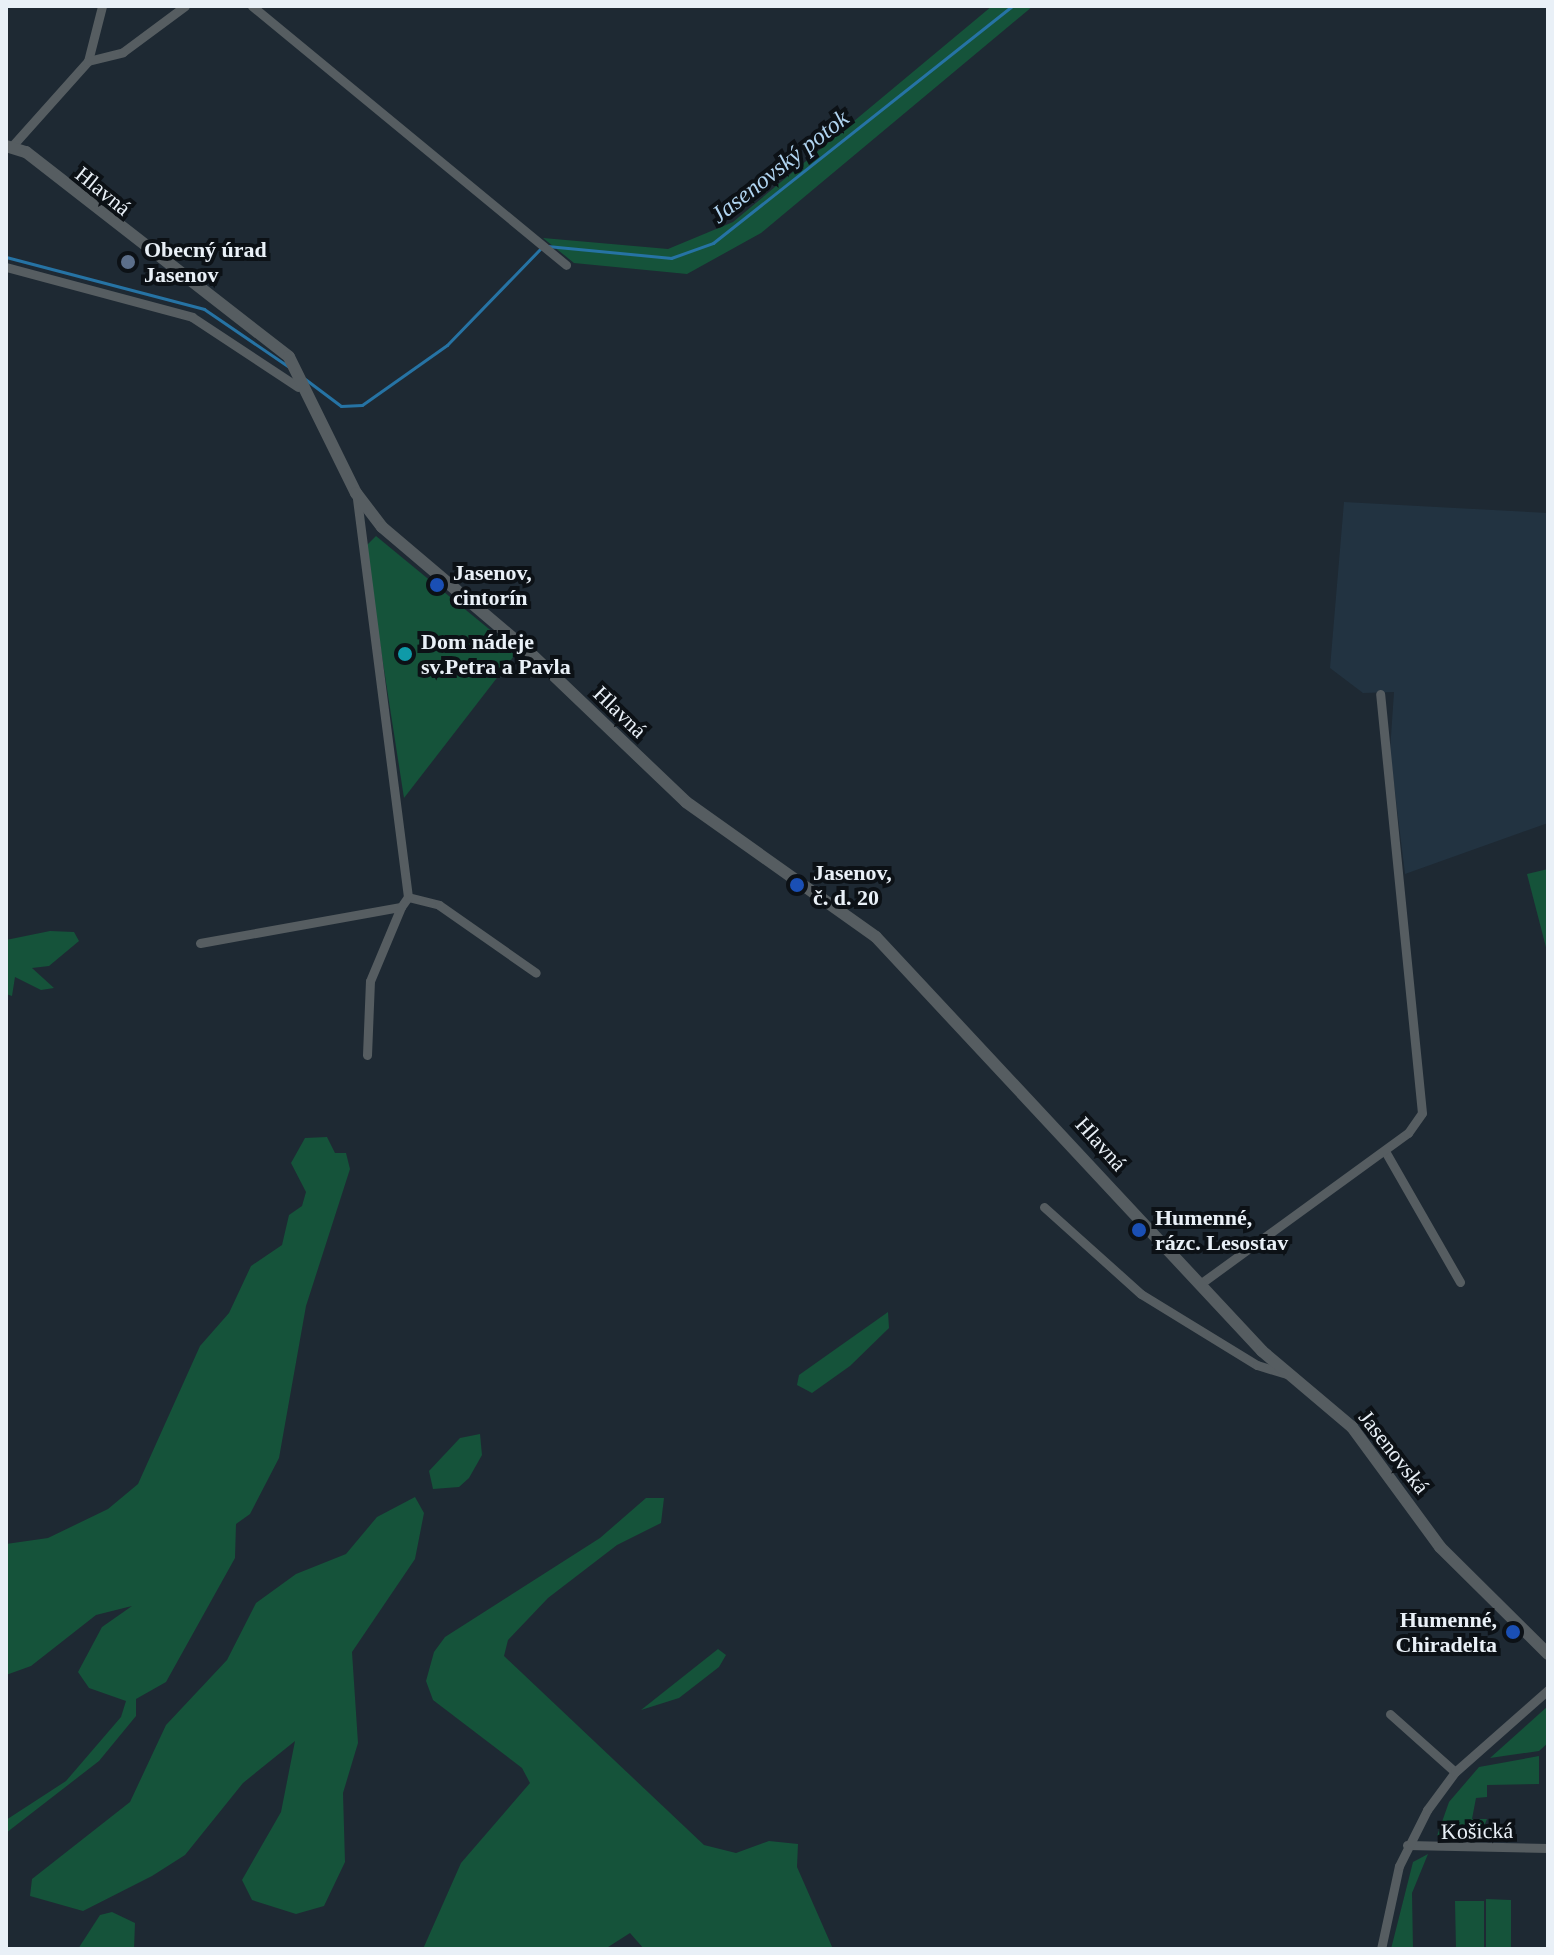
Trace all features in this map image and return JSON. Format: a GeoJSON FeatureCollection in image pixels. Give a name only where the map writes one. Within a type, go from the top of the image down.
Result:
{"type":"FeatureCollection","features":[{"type":"Feature","properties":{"kind":"street"},"geometry":{"type":"LineString","coordinates":[[10,145],[88,61],[102,6]]}},
{"type":"Feature","properties":{"kind":"street"},"geometry":{"type":"LineString","coordinates":[[88,61],[123,52],[185,6]]}},
{"type":"Feature","properties":{"kind":"street"},"geometry":{"type":"LineString","coordinates":[[252,6],[566,265]]}},
{"type":"Feature","properties":{"kind":"street","name":"Hlavná"},"geometry":{"type":"LineString","coordinates":[[10,145],[290,361],[297,383],[356,493],[382,527],[526,649],[686,802],[876,937],[1189,1273]]}},
{"type":"Feature","properties":{"kind":"street"},"geometry":{"type":"LineString","coordinates":[[6,267],[192,317],[297,383]]}},
{"type":"Feature","properties":{"kind":"street"},"geometry":{"type":"LineString","coordinates":[[356,493],[356,529],[408,897],[370,981],[367,1055]]}},
{"type":"Feature","properties":{"kind":"street"},"geometry":{"type":"LineString","coordinates":[[356,529],[368,522],[382,527]]}},
{"type":"Feature","properties":{"kind":"street"},"geometry":{"type":"LineString","coordinates":[[1200,1284],[1408,1133],[1426,1096],[1380,694]]}},
{"type":"Feature","properties":{"kind":"street"},"geometry":{"type":"LineString","coordinates":[[408,897],[439,905],[536,973]]}},
{"type":"Feature","properties":{"kind":"street"},"geometry":{"type":"LineString","coordinates":[[200,943],[401,907]]}},
{"type":"Feature","properties":{"kind":"street"},"geometry":{"type":"LineString","coordinates":[[1385,1151],[1460,1282]]}},
{"type":"Feature","properties":{"kind":"street"},"geometry":{"type":"LineString","coordinates":[[1044,1207],[1141,1294],[1257,1365],[1289,1375]]}},
{"type":"Feature","properties":{"kind":"street","name":"Jasenovská"},"geometry":{"type":"LineString","coordinates":[[1189,1273],[1289,1375],[1364,1439],[1440,1547],[1548,1654]]}},
{"type":"Feature","properties":{"kind":"street","name":"Košická"},"geometry":{"type":"LineString","coordinates":[[1381,1949],[1407,1845],[1455,1772],[1548,1690]]}},
{"type":"Feature","properties":{"kind":"street"},"geometry":{"type":"LineString","coordinates":[[1390,1714],[1455,1772]]}},
{"type":"Feature","properties":{"kind":"street","name":"Košická"},"geometry":{"type":"LineString","coordinates":[[1407,1845],[1548,1848]]}},
{"type":"Feature","properties":{"kind":"shaded area"},"geometry":{"type":"Polygon","coordinates":[[[1344,502],[1548,513],[1548,823],[1405,874],[1390,751],[1394,692],[1363,693],[1330,668],[1344,502]]]}},
{"type":"Feature","properties":{"kind":"green space"},"geometry":{"type":"Polygon","coordinates":[[[992,6],[1033,6],[761,233],[687,274],[574,263],[543,238],[668,249],[733,222],[992,6]]]}},
{"type":"Feature","properties":{"kind":"green space"},"geometry":{"type":"Polygon","coordinates":[[[376,536],[517,652],[404,798],[365,547],[376,536]]]}},
{"type":"Feature","properties":{"kind":"green space"},"geometry":{"type":"Polygon","coordinates":[[[1548,869],[1548,955],[1527,874],[1548,869]]]}},
{"type":"Feature","properties":{"kind":"green space"},"geometry":{"type":"Polygon","coordinates":[[[50,931],[74,932],[79,941],[49,966],[32,968],[54,988],[41,990],[15,977],[12,996],[6,994],[6,940],[50,931]]]}},
{"type":"Feature","properties":{"kind":"green space"},"geometry":{"type":"Polygon","coordinates":[[[327,1137],[335,1153],[346,1153],[350,1169],[306,1306],[279,1458],[250,1514],[236,1524],[235,1558],[166,1682],[136,1699],[136,1716],[99,1761],[6,1833],[6,1820],[66,1781],[121,1717],[126,1701],[89,1688],[78,1672],[102,1627],[132,1606],[96,1615],[31,1666],[6,1675],[6,1544],[48,1538],[108,1509],[138,1484],[200,1346],[229,1313],[251,1266],[282,1245],[289,1215],[302,1206],[306,1192],[291,1163],[305,1138],[327,1137]]]}},
{"type":"Feature","properties":{"kind":"green space"},"geometry":{"type":"Polygon","coordinates":[[[888,1312],[889,1328],[850,1366],[812,1393],[797,1385],[799,1375],[888,1312]]]}},
{"type":"Feature","properties":{"kind":"green space"},"geometry":{"type":"Polygon","coordinates":[[[480,1434],[482,1455],[469,1478],[459,1487],[433,1489],[429,1471],[460,1438],[480,1434]]]}},
{"type":"Feature","properties":{"kind":"green space"},"geometry":{"type":"Polygon","coordinates":[[[415,1497],[424,1513],[415,1559],[352,1652],[358,1743],[343,1793],[345,1862],[324,1906],[296,1914],[252,1900],[242,1880],[281,1812],[295,1741],[243,1783],[185,1855],[152,1876],[83,1911],[30,1896],[32,1879],[130,1802],[166,1725],[227,1660],[256,1603],[296,1574],[346,1554],[377,1517],[415,1497]]]}},
{"type":"Feature","properties":{"kind":"green space"},"geometry":{"type":"Polygon","coordinates":[[[646,1498],[664,1498],[661,1523],[617,1545],[548,1598],[508,1640],[504,1656],[704,1845],[736,1853],[769,1841],[798,1844],[797,1867],[833,1949],[644,1949],[630,1933],[605,1949],[423,1949],[461,1863],[530,1783],[522,1768],[433,1700],[426,1681],[434,1652],[445,1637],[600,1538],[646,1498]]]}},
{"type":"Feature","properties":{"kind":"green space"},"geometry":{"type":"Polygon","coordinates":[[[718,1649],[726,1655],[719,1667],[679,1698],[641,1710],[718,1649]]]}},
{"type":"Feature","properties":{"kind":"green space"},"geometry":{"type":"Polygon","coordinates":[[[1548,1706],[1548,1743],[1539,1751],[1490,1758],[1548,1706]]]}},
{"type":"Feature","properties":{"kind":"green space"},"geometry":{"type":"Polygon","coordinates":[[[1539,1756],[1539,1784],[1487,1785],[1487,1797],[1476,1798],[1472,1819],[1487,1819],[1480,1836],[1471,1826],[1465,1836],[1437,1836],[1449,1802],[1479,1767],[1539,1756]]]}},
{"type":"Feature","properties":{"kind":"green space"},"geometry":{"type":"Polygon","coordinates":[[[1428,1854],[1412,1893],[1413,1949],[1391,1949],[1413,1862],[1428,1854]]]}},
{"type":"Feature","properties":{"kind":"green space"},"geometry":{"type":"Polygon","coordinates":[[[1486,1899],[1511,1900],[1511,1949],[1486,1949],[1486,1899]]]}},
{"type":"Feature","properties":{"kind":"green space"},"geometry":{"type":"Polygon","coordinates":[[[1455,1901],[1484,1901],[1484,1949],[1456,1949],[1455,1901]]]}},
{"type":"Feature","properties":{"kind":"green space"},"geometry":{"type":"Polygon","coordinates":[[[112,1912],[135,1923],[134,1949],[78,1949],[100,1915],[112,1912]]]}},
{"type":"Feature","properties":{"kind":"waterway","name":"Jasenovský potok"},"geometry":{"type":"LineString","coordinates":[[547,246],[671,258],[713,243],[1012,6]]}},
{"type":"Feature","properties":{"kind":"waterway","name":"Jasenovský potok"},"geometry":{"type":"LineString","coordinates":[[305,379],[341,406],[362,405],[447,345],[540,249]]}},
{"type":"Feature","properties":{"kind":"waterway","name":"Jasenovský potok"},"geometry":{"type":"LineString","coordinates":[[6,257],[204,309],[289,367]]}},
{"type":"Feature","properties":{"kind":"place","name":"Obecný úrad Jasenov"},"geometry":{"type":"Point","coordinates":[128,262]}},
{"type":"Feature","properties":{"kind":"place","name":"Jasenov, cintorín"},"geometry":{"type":"Point","coordinates":[437,585]}},
{"type":"Feature","properties":{"kind":"place","name":"Dom nádeje sv.Petra a Pavla"},"geometry":{"type":"Point","coordinates":[405,654]}},
{"type":"Feature","properties":{"kind":"place","name":"Jasenov, č. d. 20"},"geometry":{"type":"Point","coordinates":[797,885]}},
{"type":"Feature","properties":{"kind":"place","name":"Humenné, rázc. Lesostav"},"geometry":{"type":"Point","coordinates":[1139,1230]}},
{"type":"Feature","properties":{"kind":"place","name":"Humenné, Chiradelta"},"geometry":{"type":"Point","coordinates":[1513,1632]}}]}
